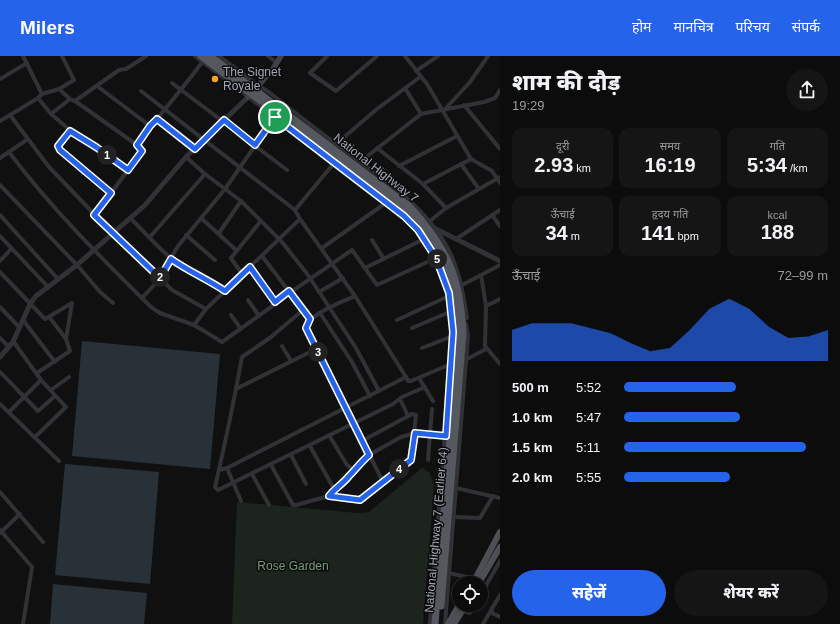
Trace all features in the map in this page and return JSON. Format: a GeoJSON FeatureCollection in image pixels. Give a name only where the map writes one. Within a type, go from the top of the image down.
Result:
{"type":"FeatureCollection","features":[{"type":"Feature","properties":{"kind":"highway","name":"National Highway 7 (Earlier 64)"},"geometry":{"type":"LineString","coordinates":[[205,58],[403,208],[419,224],[436,248],[450,278],[454,292],[457,319],[457,351],[435,624]]}},
{"type":"Feature","properties":{"kind":"highway","name":"National Highway 7"},"geometry":{"type":"LineString","coordinates":[[251,94],[397,195],[425,222],[446,256],[460,295],[462,355],[457,414]]}},
{"type":"Feature","properties":{"kind":"highway","name":"National Highway 7 (Earlier 64)"},"geometry":{"type":"LineString","coordinates":[[435,624],[457,414]]}},
{"type":"Feature","properties":{"kind":"main road"},"geometry":{"type":"LineString","coordinates":[[251,94],[282,56]]}},
{"type":"Feature","properties":{"kind":"main road"},"geometry":{"type":"LineString","coordinates":[[479,576],[500,532]]}},
{"type":"Feature","properties":{"kind":"main road"},"geometry":{"type":"LineString","coordinates":[[480,576],[500,547]]}},
{"type":"Feature","properties":{"kind":"main road"},"geometry":{"type":"LineString","coordinates":[[448,624],[455,612]]}},
{"type":"Feature","properties":{"kind":"main road"},"geometry":{"type":"LineString","coordinates":[[454,624],[462,612]]}},
{"type":"Feature","properties":{"kind":"street"},"geometry":{"type":"LineString","coordinates":[[23,56],[42,94]]}},
{"type":"Feature","properties":{"kind":"street"},"geometry":{"type":"LineString","coordinates":[[0,120],[38,98],[42,94],[59,89],[74,80],[62,56]]}},
{"type":"Feature","properties":{"kind":"street"},"geometry":{"type":"LineString","coordinates":[[75,101],[119,70],[126,69],[146,56]]}},
{"type":"Feature","properties":{"kind":"street"},"geometry":{"type":"LineString","coordinates":[[137,145],[150,126],[165,110],[205,58],[195,56]]}},
{"type":"Feature","properties":{"kind":"street"},"geometry":{"type":"LineString","coordinates":[[220,56],[254,82],[251,94]]}},
{"type":"Feature","properties":{"kind":"street"},"geometry":{"type":"LineString","coordinates":[[268,56],[277,63]]}},
{"type":"Feature","properties":{"kind":"street"},"geometry":{"type":"LineString","coordinates":[[327,56],[310,73],[336,92],[377,56]]}},
{"type":"Feature","properties":{"kind":"street"},"geometry":{"type":"LineString","coordinates":[[404,56],[427,84],[444,109],[457,136],[472,159],[492,171],[499,178],[500,183]]}},
{"type":"Feature","properties":{"kind":"street"},"geometry":{"type":"LineString","coordinates":[[416,71],[438,56]]}},
{"type":"Feature","properties":{"kind":"street"},"geometry":{"type":"LineString","coordinates":[[444,109],[470,82],[488,56]]}},
{"type":"Feature","properties":{"kind":"street"},"geometry":{"type":"LineString","coordinates":[[0,79],[27,62]]}},
{"type":"Feature","properties":{"kind":"street"},"geometry":{"type":"LineString","coordinates":[[336,144],[420,77]]}},
{"type":"Feature","properties":{"kind":"street"},"geometry":{"type":"LineString","coordinates":[[172,83],[224,120],[287,170]]}},
{"type":"Feature","properties":{"kind":"street"},"geometry":{"type":"LineString","coordinates":[[97,86],[150,126]]}},
{"type":"Feature","properties":{"kind":"street"},"geometry":{"type":"LineString","coordinates":[[0,357],[13,341],[31,302],[36,296],[77,265],[114,233],[145,204],[186,156],[251,94],[261,87],[398,191],[430,221],[447,248],[462,285],[468,318],[462,320],[466,324],[468,336],[445,624]]}},
{"type":"Feature","properties":{"kind":"street"},"geometry":{"type":"LineString","coordinates":[[405,88],[421,114]]}},
{"type":"Feature","properties":{"kind":"street"},"geometry":{"type":"LineString","coordinates":[[59,89],[70,100],[75,101],[137,145],[142,151],[94,215]]}},
{"type":"Feature","properties":{"kind":"street"},"geometry":{"type":"LineString","coordinates":[[360,162],[421,114],[495,98],[500,90]]}},
{"type":"Feature","properties":{"kind":"street"},"geometry":{"type":"LineString","coordinates":[[141,91],[295,210],[355,296],[409,382],[450,364]]}},
{"type":"Feature","properties":{"kind":"street"},"geometry":{"type":"LineString","coordinates":[[251,94],[275,117],[387,202],[414,226],[424,238],[436,258],[449,296],[452,311],[453,336],[450,364],[435,624]]}},
{"type":"Feature","properties":{"kind":"street"},"geometry":{"type":"LineString","coordinates":[[38,98],[51,114],[70,131],[96,147],[128,170]]}},
{"type":"Feature","properties":{"kind":"street"},"geometry":{"type":"LineString","coordinates":[[51,114],[70,100]]}},
{"type":"Feature","properties":{"kind":"street"},"geometry":{"type":"LineString","coordinates":[[464,105],[500,149]]}},
{"type":"Feature","properties":{"kind":"street"},"geometry":{"type":"LineString","coordinates":[[10,115],[62,182],[94,215],[177,294],[206,309]]}},
{"type":"Feature","properties":{"kind":"street"},"geometry":{"type":"LineString","coordinates":[[142,298],[160,278],[186,235],[202,218],[225,189],[275,117]]}},
{"type":"Feature","properties":{"kind":"street"},"geometry":{"type":"LineString","coordinates":[[157,119],[195,149]]}},
{"type":"Feature","properties":{"kind":"street"},"geometry":{"type":"LineString","coordinates":[[70,131],[58,146],[60,150],[111,193]]}},
{"type":"Feature","properties":{"kind":"street"},"geometry":{"type":"LineString","coordinates":[[399,166],[457,136]]}},
{"type":"Feature","properties":{"kind":"street"},"geometry":{"type":"LineString","coordinates":[[0,158],[28,139]]}},
{"type":"Feature","properties":{"kind":"street"},"geometry":{"type":"LineString","coordinates":[[377,148],[423,184],[446,208]]}},
{"type":"Feature","properties":{"kind":"street"},"geometry":{"type":"LineString","coordinates":[[9,152],[34,185],[94,250],[142,298],[160,313],[194,325],[222,342],[259,316],[289,291],[333,264],[352,250],[377,285],[436,258]]}},
{"type":"Feature","properties":{"kind":"street"},"geometry":{"type":"LineString","coordinates":[[186,156],[205,174],[241,201],[260,222],[279,239],[319,292],[356,348],[379,391]]}},
{"type":"Feature","properties":{"kind":"street"},"geometry":{"type":"LineString","coordinates":[[423,184],[472,159]]}},
{"type":"Feature","properties":{"kind":"street"},"geometry":{"type":"LineString","coordinates":[[295,210],[335,162]]}},
{"type":"Feature","properties":{"kind":"street"},"geometry":{"type":"LineString","coordinates":[[461,164],[478,189]]}},
{"type":"Feature","properties":{"kind":"street"},"geometry":{"type":"LineString","coordinates":[[150,237],[205,174]]}},
{"type":"Feature","properties":{"kind":"street"},"geometry":{"type":"LineString","coordinates":[[430,221],[446,208],[499,178]]}},
{"type":"Feature","properties":{"kind":"street"},"geometry":{"type":"LineString","coordinates":[[0,185],[77,265],[100,292],[114,303]]}},
{"type":"Feature","properties":{"kind":"street"},"geometry":{"type":"LineString","coordinates":[[219,233],[241,201]]}},
{"type":"Feature","properties":{"kind":"street"},"geometry":{"type":"LineString","coordinates":[[322,248],[387,202]]}},
{"type":"Feature","properties":{"kind":"street"},"geometry":{"type":"LineString","coordinates":[[456,239],[500,210]]}},
{"type":"Feature","properties":{"kind":"street"},"geometry":{"type":"LineString","coordinates":[[0,215],[58,279]]}},
{"type":"Feature","properties":{"kind":"street"},"geometry":{"type":"LineString","coordinates":[[492,215],[500,226]]}},
{"type":"Feature","properties":{"kind":"street"},"geometry":{"type":"LineString","coordinates":[[130,218],[171,259],[187,270],[208,280],[225,291]]}},
{"type":"Feature","properties":{"kind":"street"},"geometry":{"type":"LineString","coordinates":[[202,218],[236,250]]}},
{"type":"Feature","properties":{"kind":"street"},"geometry":{"type":"LineString","coordinates":[[0,219],[58,279]]}},
{"type":"Feature","properties":{"kind":"street"},"geometry":{"type":"LineString","coordinates":[[194,325],[206,309],[300,219]]}},
{"type":"Feature","properties":{"kind":"street"},"geometry":{"type":"LineString","coordinates":[[242,274],[231,258],[260,222]]}},
{"type":"Feature","properties":{"kind":"street"},"geometry":{"type":"LineString","coordinates":[[436,229],[500,261]]}},
{"type":"Feature","properties":{"kind":"street"},"geometry":{"type":"LineString","coordinates":[[186,235],[214,260]]}},
{"type":"Feature","properties":{"kind":"street"},"geometry":{"type":"LineString","coordinates":[[0,236],[48,287]]}},
{"type":"Feature","properties":{"kind":"street"},"geometry":{"type":"LineString","coordinates":[[365,268],[424,238]]}},
{"type":"Feature","properties":{"kind":"street"},"geometry":{"type":"LineString","coordinates":[[372,240],[384,259]]}},
{"type":"Feature","properties":{"kind":"street"},"geometry":{"type":"LineString","coordinates":[[0,261],[11,249]]}},
{"type":"Feature","properties":{"kind":"street"},"geometry":{"type":"LineString","coordinates":[[262,256],[310,319]]}},
{"type":"Feature","properties":{"kind":"street"},"geometry":{"type":"LineString","coordinates":[[462,285],[500,265]]}},
{"type":"Feature","properties":{"kind":"street"},"geometry":{"type":"LineString","coordinates":[[250,267],[275,302]]}},
{"type":"Feature","properties":{"kind":"street"},"geometry":{"type":"LineString","coordinates":[[0,272],[31,302],[44,318],[50,318],[72,303],[66,339]]}},
{"type":"Feature","properties":{"kind":"street"},"geometry":{"type":"LineString","coordinates":[[481,275],[486,306],[486,349],[500,364]]}},
{"type":"Feature","properties":{"kind":"street"},"geometry":{"type":"LineString","coordinates":[[319,292],[343,278]]}},
{"type":"Feature","properties":{"kind":"street"},"geometry":{"type":"LineString","coordinates":[[355,296],[329,307],[310,319],[306,328],[383,482]]}},
{"type":"Feature","properties":{"kind":"street"},"geometry":{"type":"LineString","coordinates":[[397,320],[449,296]]}},
{"type":"Feature","properties":{"kind":"street"},"geometry":{"type":"LineString","coordinates":[[486,306],[500,299]]}},
{"type":"Feature","properties":{"kind":"street"},"geometry":{"type":"LineString","coordinates":[[248,300],[259,316]]}},
{"type":"Feature","properties":{"kind":"street"},"geometry":{"type":"LineString","coordinates":[[0,307],[19,327]]}},
{"type":"Feature","properties":{"kind":"street"},"geometry":{"type":"LineString","coordinates":[[304,310],[271,337],[242,357],[215,487],[218,490],[310,446],[425,387]]}},
{"type":"Feature","properties":{"kind":"street"},"geometry":{"type":"LineString","coordinates":[[412,328],[452,311]]}},
{"type":"Feature","properties":{"kind":"street"},"geometry":{"type":"LineString","coordinates":[[320,313],[352,362],[370,396]]}},
{"type":"Feature","properties":{"kind":"street"},"geometry":{"type":"LineString","coordinates":[[231,315],[241,329]]}},
{"type":"Feature","properties":{"kind":"street"},"geometry":{"type":"LineString","coordinates":[[37,373],[70,351],[66,339],[50,318]]}},
{"type":"Feature","properties":{"kind":"street"},"geometry":{"type":"LineString","coordinates":[[23,320],[55,362]]}},
{"type":"Feature","properties":{"kind":"street"},"geometry":{"type":"LineString","coordinates":[[422,348],[453,336]]}},
{"type":"Feature","properties":{"kind":"street"},"geometry":{"type":"LineString","coordinates":[[0,338],[8,347]]}},
{"type":"Feature","properties":{"kind":"street"},"geometry":{"type":"LineString","coordinates":[[13,341],[41,380],[66,408],[35,437]]}},
{"type":"Feature","properties":{"kind":"street"},"geometry":{"type":"LineString","coordinates":[[282,346],[291,361]]}},
{"type":"Feature","properties":{"kind":"street"},"geometry":{"type":"LineString","coordinates":[[236,389],[316,349]]}},
{"type":"Feature","properties":{"kind":"street"},"geometry":{"type":"LineString","coordinates":[[466,359],[486,349]]}},
{"type":"Feature","properties":{"kind":"street"},"geometry":{"type":"LineString","coordinates":[[0,372],[38,411],[55,396]]}},
{"type":"Feature","properties":{"kind":"street"},"geometry":{"type":"LineString","coordinates":[[51,390],[69,377]]}},
{"type":"Feature","properties":{"kind":"street"},"geometry":{"type":"LineString","coordinates":[[219,470],[226,468],[406,377]]}},
{"type":"Feature","properties":{"kind":"street"},"geometry":{"type":"LineString","coordinates":[[419,378],[433,401]]}},
{"type":"Feature","properties":{"kind":"street"},"geometry":{"type":"LineString","coordinates":[[9,412],[41,380]]}},
{"type":"Feature","properties":{"kind":"street"},"geometry":{"type":"LineString","coordinates":[[400,399],[408,416]]}},
{"type":"Feature","properties":{"kind":"street"},"geometry":{"type":"LineString","coordinates":[[0,404],[59,461]]}},
{"type":"Feature","properties":{"kind":"street"},"geometry":{"type":"LineString","coordinates":[[428,460],[432,409]]}},
{"type":"Feature","properties":{"kind":"street"},"geometry":{"type":"LineString","coordinates":[[271,465],[293,505],[329,496],[360,500],[411,460],[416,415],[414,414],[408,416],[362,441]]}},
{"type":"Feature","properties":{"kind":"street"},"geometry":{"type":"LineString","coordinates":[[329,496],[334,489],[340,485],[369,455],[401,437],[415,433],[446,436]]}},
{"type":"Feature","properties":{"kind":"street"},"geometry":{"type":"LineString","coordinates":[[329,435],[347,465],[354,470]]}},
{"type":"Feature","properties":{"kind":"street"},"geometry":{"type":"LineString","coordinates":[[310,446],[334,489]]}},
{"type":"Feature","properties":{"kind":"street"},"geometry":{"type":"LineString","coordinates":[[291,455],[306,484]]}},
{"type":"Feature","properties":{"kind":"street"},"geometry":{"type":"LineString","coordinates":[[226,468],[241,501]]}},
{"type":"Feature","properties":{"kind":"street"},"geometry":{"type":"LineString","coordinates":[[252,474],[269,505]]}},
{"type":"Feature","properties":{"kind":"street"},"geometry":{"type":"LineString","coordinates":[[456,488],[500,498]]}},
{"type":"Feature","properties":{"kind":"street"},"geometry":{"type":"LineString","coordinates":[[0,492],[43,542]]}},
{"type":"Feature","properties":{"kind":"street"},"geometry":{"type":"LineString","coordinates":[[453,517],[480,518],[493,496]]}},
{"type":"Feature","properties":{"kind":"street"},"geometry":{"type":"LineString","coordinates":[[20,514],[1,531],[32,567],[23,624]]}},
{"type":"Feature","properties":{"kind":"street"},"geometry":{"type":"LineString","coordinates":[[488,582],[500,561]]}},
{"type":"Feature","properties":{"kind":"street"},"geometry":{"type":"LineString","coordinates":[[449,573],[458,576]]}},
{"type":"Feature","properties":{"kind":"street"},"geometry":{"type":"LineString","coordinates":[[483,624],[500,595]]}},
{"type":"Feature","properties":{"kind":"street"},"geometry":{"type":"LineString","coordinates":[[492,608],[492,613],[500,617]]}},
{"type":"Feature","properties":{"kind":"green space","name":"Rose Garden"},"geometry":{"type":"Polygon","coordinates":[[[422,468],[429,472],[434,485],[423,624],[232,624],[237,502],[358,513],[369,512],[422,468]]]}},
{"type":"Feature","properties":{"kind":"shaded area"},"geometry":{"type":"Polygon","coordinates":[[[82,341],[220,354],[210,469],[72,456],[82,341]]]}},
{"type":"Feature","properties":{"kind":"shaded area"},"geometry":{"type":"Polygon","coordinates":[[[65,464],[159,472],[150,584],[55,575],[65,464]]]}},
{"type":"Feature","properties":{"kind":"shaded area"},"geometry":{"type":"Polygon","coordinates":[[[53,584],[147,593],[144,624],[50,624],[53,584]]]}},
{"type":"Feature","properties":{"kind":"place","name":"The Signet Royale"},"geometry":{"type":"Point","coordinates":[215,79]}},
{"type":"Feature","properties":{"kind":"route"},"geometry":{"type":"LineString","coordinates":[[275,117],[392,206],[418,230],[436,258],[443,273],[449,296],[452,311],[453,332],[446,436],[415,433],[413,456],[411,460],[360,500],[332,498],[329,496],[334,489],[350,476],[358,465],[369,455],[306,328],[306,325],[310,319],[289,291],[275,302],[250,267],[225,291],[208,280],[187,270],[171,259],[170,263],[160,275],[160,278],[94,215],[111,193],[60,150],[58,146],[70,131],[96,147],[128,170],[142,151],[137,145],[150,126],[157,119],[195,149],[224,120],[255,145],[275,117]]}}]}
